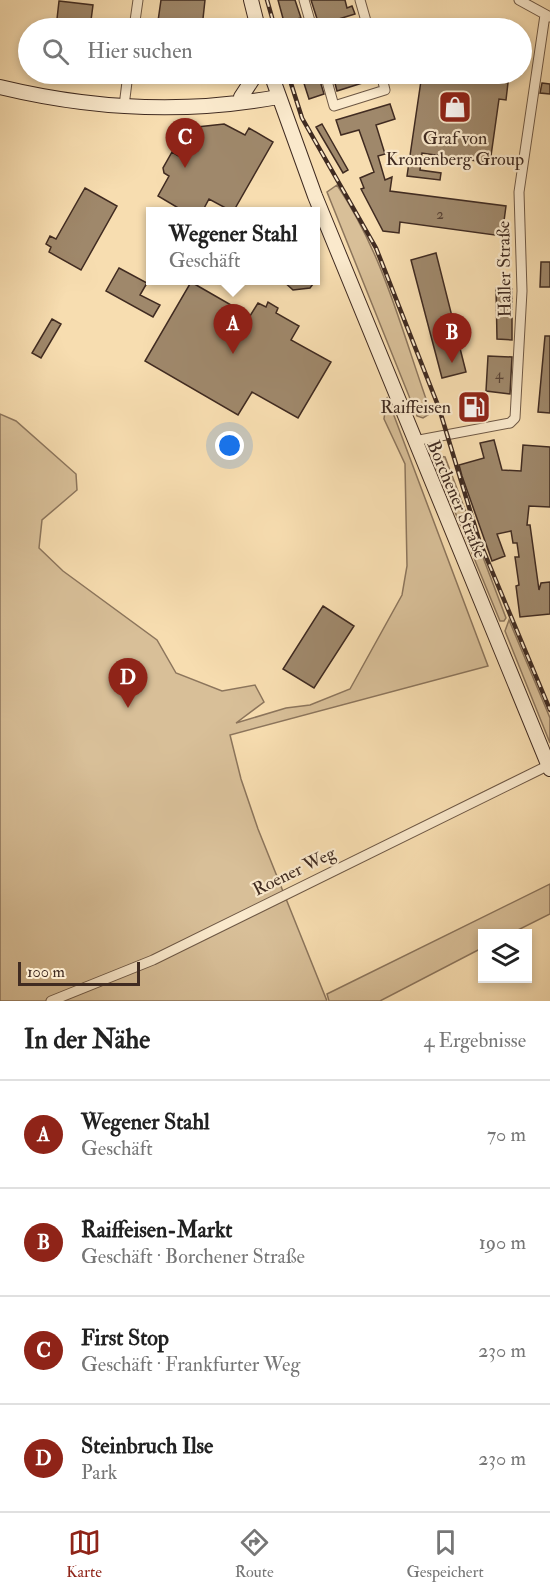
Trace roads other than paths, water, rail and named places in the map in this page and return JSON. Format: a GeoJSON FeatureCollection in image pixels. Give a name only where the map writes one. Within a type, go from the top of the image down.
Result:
{"type":"FeatureCollection","features":[{"type":"Feature","properties":{"kind":"main road"},"geometry":{"type":"LineString","coordinates":[[251,0],[256,18]]}},
{"type":"Feature","properties":{"kind":"main road"},"geometry":{"type":"LineString","coordinates":[[241,97],[249,84]]}},
{"type":"Feature","properties":{"kind":"main road","name":"Borchener Straße"},"geometry":{"type":"LineString","coordinates":[[274,84],[414,441],[549,767]]}},
{"type":"Feature","properties":{"kind":"main road"},"geometry":{"type":"LineString","coordinates":[[0,87],[68,100],[124,106],[183,108],[224,104],[277,92]]}},
{"type":"Feature","properties":{"kind":"main road"},"geometry":{"type":"LineString","coordinates":[[224,104],[241,97],[277,92]]}},
{"type":"Feature","properties":{"kind":"street"},"geometry":{"type":"LineString","coordinates":[[135,18],[138,0]]}},
{"type":"Feature","properties":{"kind":"street"},"geometry":{"type":"LineString","coordinates":[[303,0],[309,18]]}},
{"type":"Feature","properties":{"kind":"street"},"geometry":{"type":"LineString","coordinates":[[360,0],[365,18]]}},
{"type":"Feature","properties":{"kind":"street"},"geometry":{"type":"LineString","coordinates":[[519,0],[548,16]]}},
{"type":"Feature","properties":{"kind":"street","name":"Haller Straße"},"geometry":{"type":"LineString","coordinates":[[414,441],[510,423],[515,418],[522,291],[519,192],[548,16]]}},
{"type":"Feature","properties":{"kind":"street"},"geometry":{"type":"LineString","coordinates":[[124,106],[127,84]]}},
{"type":"Feature","properties":{"kind":"street"},"geometry":{"type":"LineString","coordinates":[[328,84],[334,106],[385,90],[384,84]]}},
{"type":"Feature","properties":{"kind":"street","name":"Roener Weg"},"geometry":{"type":"LineString","coordinates":[[51,1001],[153,960],[549,767]]}},
{"type":"Feature","properties":{"kind":"railway"},"geometry":{"type":"LineString","coordinates":[[267,0],[272,18]]}},
{"type":"Feature","properties":{"kind":"railway"},"geometry":{"type":"LineString","coordinates":[[291,84],[302,118],[376,248],[439,408],[479,540],[550,710]]}},
{"type":"Feature","properties":{"kind":"place","name":"Graf von Kronenberg Group"},"geometry":{"type":"Point","coordinates":[455,107]}},
{"type":"Feature","properties":{"kind":"place","name":"First Stop"},"geometry":{"type":"Point","coordinates":[185,168]}},
{"type":"Feature","properties":{"kind":"place","name":"Wegener Stahl"},"geometry":{"type":"Point","coordinates":[233,354]}},
{"type":"Feature","properties":{"kind":"place","name":"Raiffeisen-Markt"},"geometry":{"type":"Point","coordinates":[452,363]}},
{"type":"Feature","properties":{"kind":"place","name":"Raiffeisen"},"geometry":{"type":"Point","coordinates":[474,407]}},
{"type":"Feature","properties":{"kind":"place","name":"Steinbruch Ilse"},"geometry":{"type":"Point","coordinates":[128,708]}}]}
